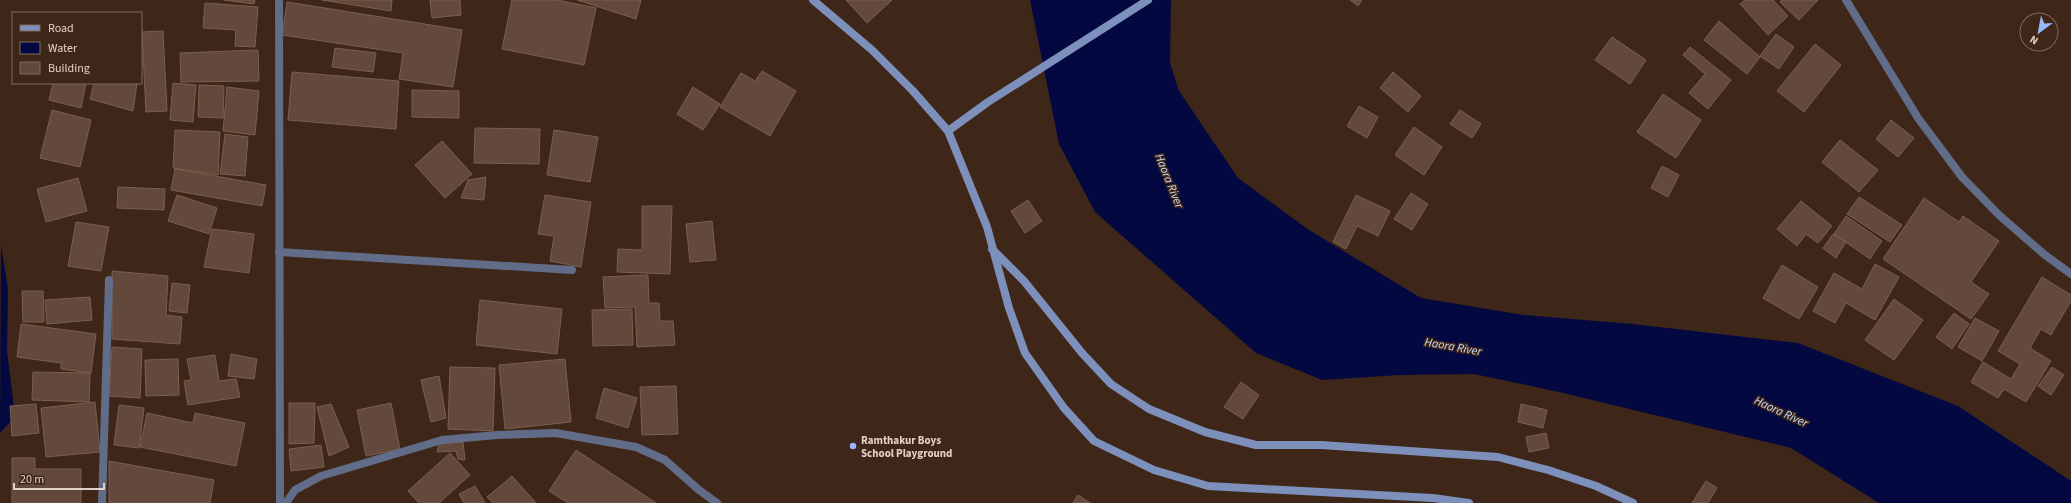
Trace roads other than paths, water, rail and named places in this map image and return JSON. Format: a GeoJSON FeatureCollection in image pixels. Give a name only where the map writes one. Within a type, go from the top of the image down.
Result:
{"type":"FeatureCollection","features":[{"type":"Feature","properties":{"kind":"street"},"geometry":{"type":"LineString","coordinates":[[279,0],[280,503]]}},
{"type":"Feature","properties":{"kind":"street"},"geometry":{"type":"LineString","coordinates":[[813,0],[872,50],[913,91],[948,130],[987,227],[1009,308],[1025,353],[1064,408],[1094,441],[1154,470],[1208,486],[1433,498],[1469,503]]}},
{"type":"Feature","properties":{"kind":"street"},"geometry":{"type":"LineString","coordinates":[[948,130],[988,102],[1148,0]]}},
{"type":"Feature","properties":{"kind":"street"},"geometry":{"type":"LineString","coordinates":[[1846,0],[1918,118],[1962,177],[1999,214],[2045,255],[2071,274]]}},
{"type":"Feature","properties":{"kind":"street"},"geometry":{"type":"LineString","coordinates":[[992,249],[1024,281],[1082,353],[1111,384],[1149,410],[1205,432],[1256,445],[1321,445],[1498,456],[1548,470],[1596,486],[1633,503]]}},
{"type":"Feature","properties":{"kind":"street"},"geometry":{"type":"LineString","coordinates":[[279,252],[572,270]]}},
{"type":"Feature","properties":{"kind":"street"},"geometry":{"type":"LineString","coordinates":[[102,503],[108,280]]}},
{"type":"Feature","properties":{"kind":"street"},"geometry":{"type":"LineString","coordinates":[[286,503],[295,490],[321,476],[442,440],[497,435],[556,433],[636,447],[665,460],[699,490],[718,503]]}},
{"type":"Feature","properties":{"kind":"water","name":"Haora River"},"geometry":{"type":"Polygon","coordinates":[[[1030,0],[1171,0],[1170,63],[1179,91],[1238,178],[1309,230],[1421,298],[1523,315],[1633,324],[1798,343],[1958,406],[2071,481],[2071,503],[1879,503],[1791,448],[1559,392],[1474,374],[1400,375],[1322,380],[1256,353],[1095,212],[1059,144],[1030,0]]]}},
{"type":"Feature","properties":{"kind":"water"},"geometry":{"type":"Polygon","coordinates":[[[1,245],[8,289],[7,350],[15,417],[0,433],[1,245]]]}},
{"type":"Feature","properties":{"kind":"place","name":"Ramthakur Boys School Playground"},"geometry":{"type":"Point","coordinates":[853,446]}}]}
